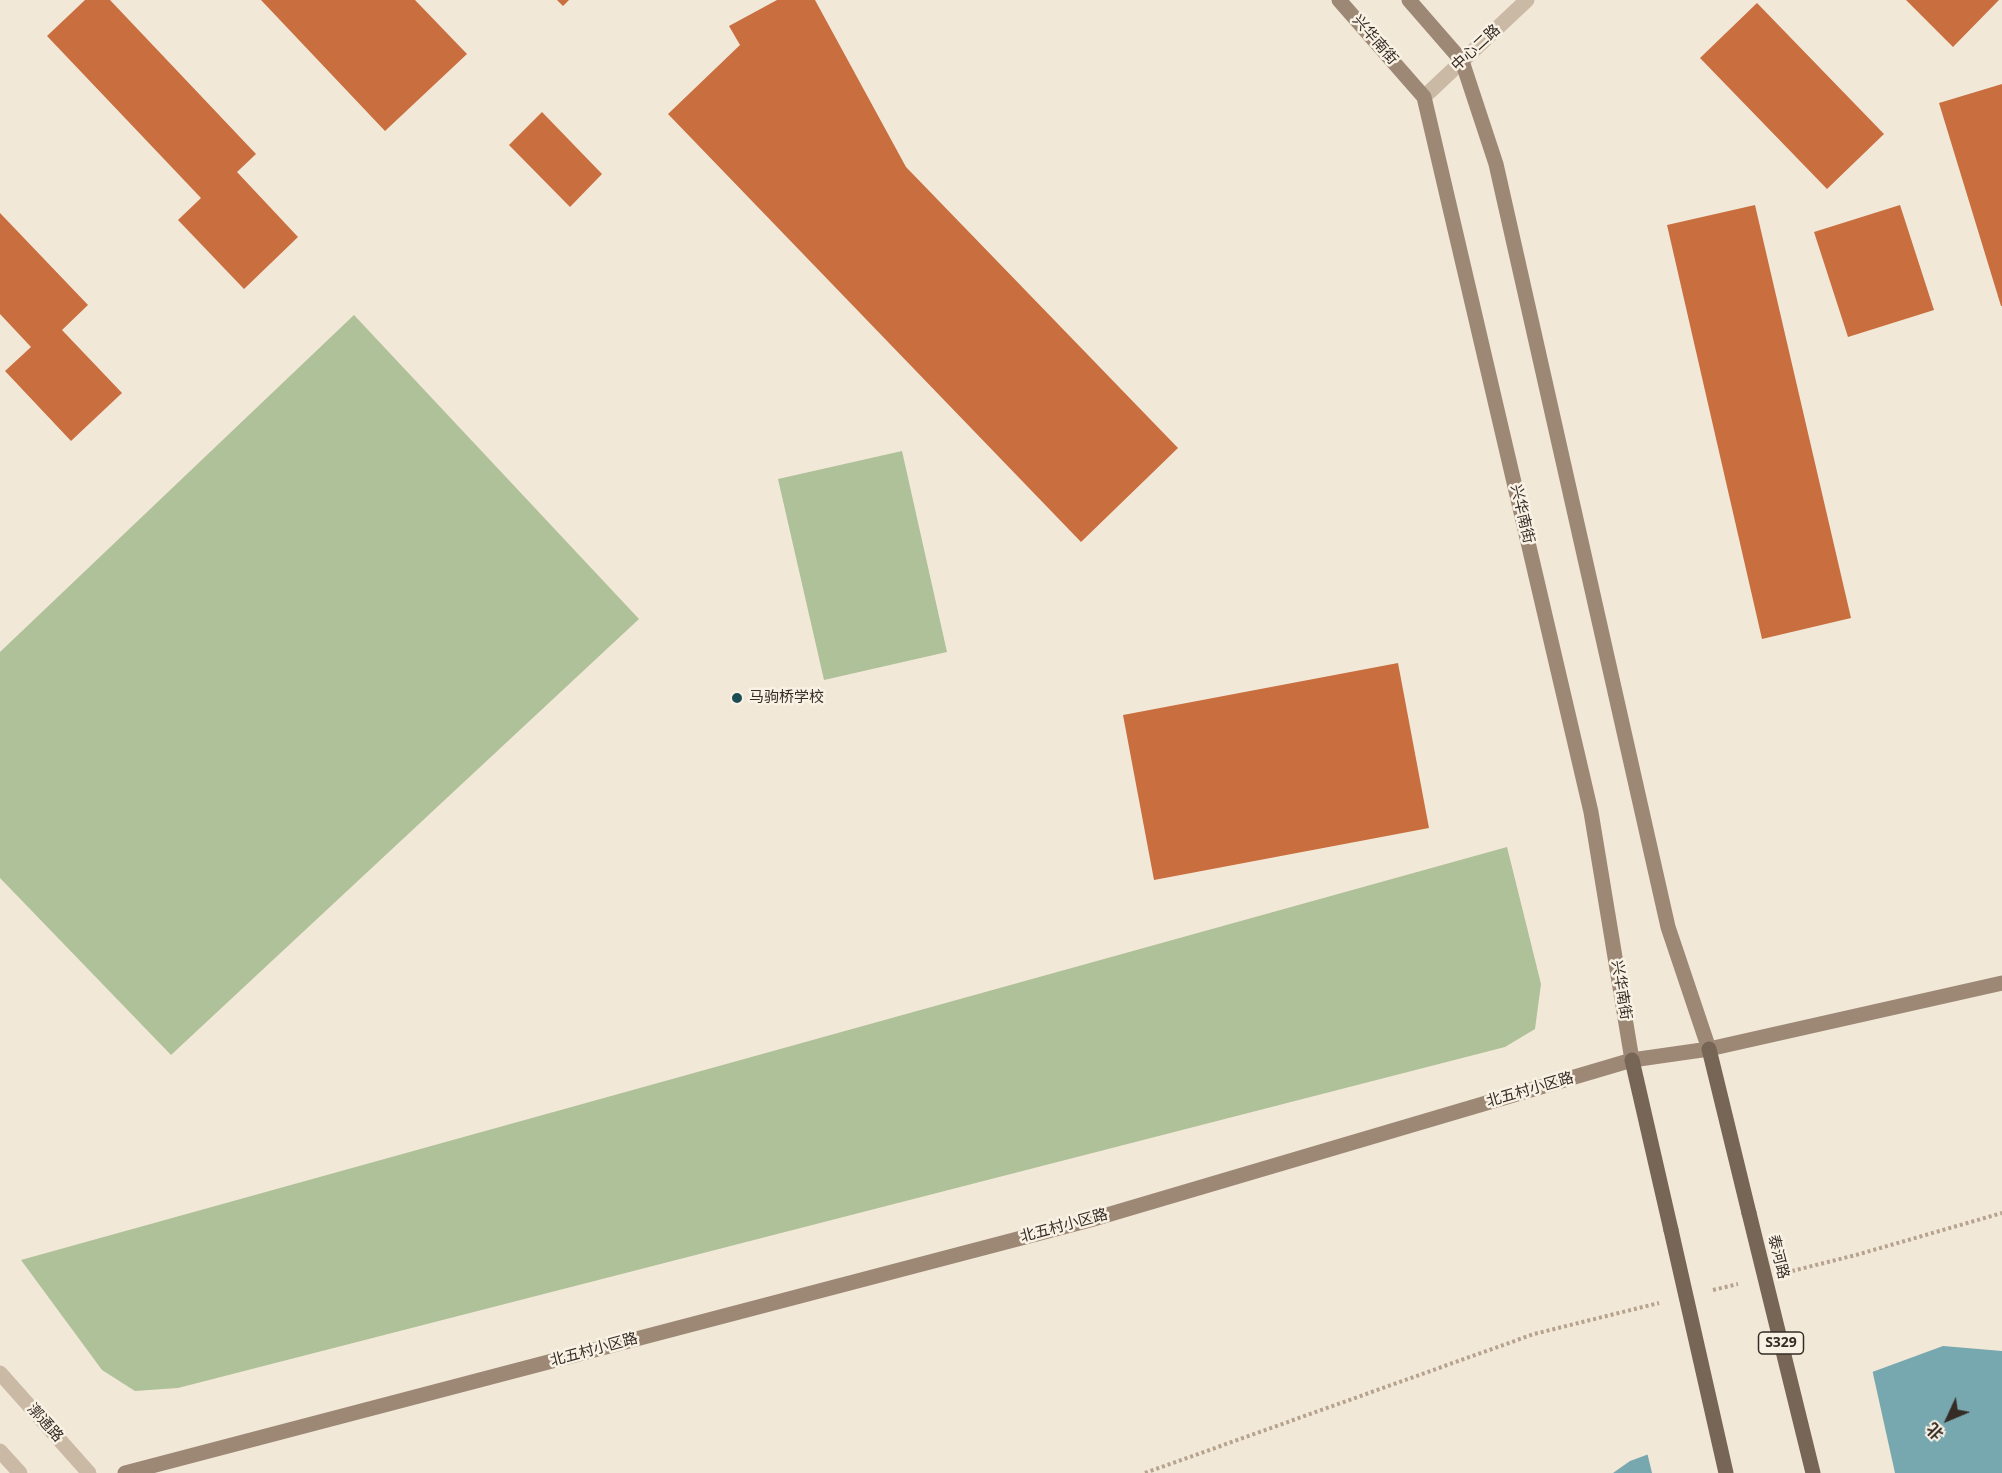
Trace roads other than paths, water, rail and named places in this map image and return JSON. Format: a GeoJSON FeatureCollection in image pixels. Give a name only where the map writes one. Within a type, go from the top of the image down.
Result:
{"type":"FeatureCollection","features":[{"type":"Feature","properties":{"kind":"main road","name":"兴华南街"},"geometry":{"type":"LineString","coordinates":[[1339,0],[1425,97],[1591,812],[1632,1060]]}},
{"type":"Feature","properties":{"kind":"main road"},"geometry":{"type":"LineString","coordinates":[[1408,0],[1462,61],[1496,164],[1668,927],[1709,1049]]}},
{"type":"Feature","properties":{"kind":"main road","name":"北五村小区路"},"geometry":{"type":"LineString","coordinates":[[125,1473],[1090,1220],[1632,1060],[1709,1049],[2002,983]]}},
{"type":"Feature","properties":{"kind":"main road","name":"泰河路"},"geometry":{"type":"LineString","coordinates":[[1709,1049],[1813,1473]]}},
{"type":"Feature","properties":{"kind":"main road"},"geometry":{"type":"LineString","coordinates":[[1632,1060],[1726,1473]]}},
{"type":"Feature","properties":{"kind":"street","name":"中心二路"},"geometry":{"type":"LineString","coordinates":[[1425,97],[1527,0]]}},
{"type":"Feature","properties":{"kind":"street","name":"漷通路"},"geometry":{"type":"LineString","coordinates":[[0,1373],[89,1473]]}},
{"type":"Feature","properties":{"kind":"street"},"geometry":{"type":"LineString","coordinates":[[0,1451],[20,1473]]}},
{"type":"Feature","properties":{"kind":"water"},"geometry":{"type":"Polygon","coordinates":[[[1943,1346],[2002,1351],[2002,1473],[1613,1473],[1630,1461],[1943,1346]]]}},
{"type":"Feature","properties":{"kind":"place","name":"马驹桥学校"},"geometry":{"type":"Point","coordinates":[737,698]}}]}
